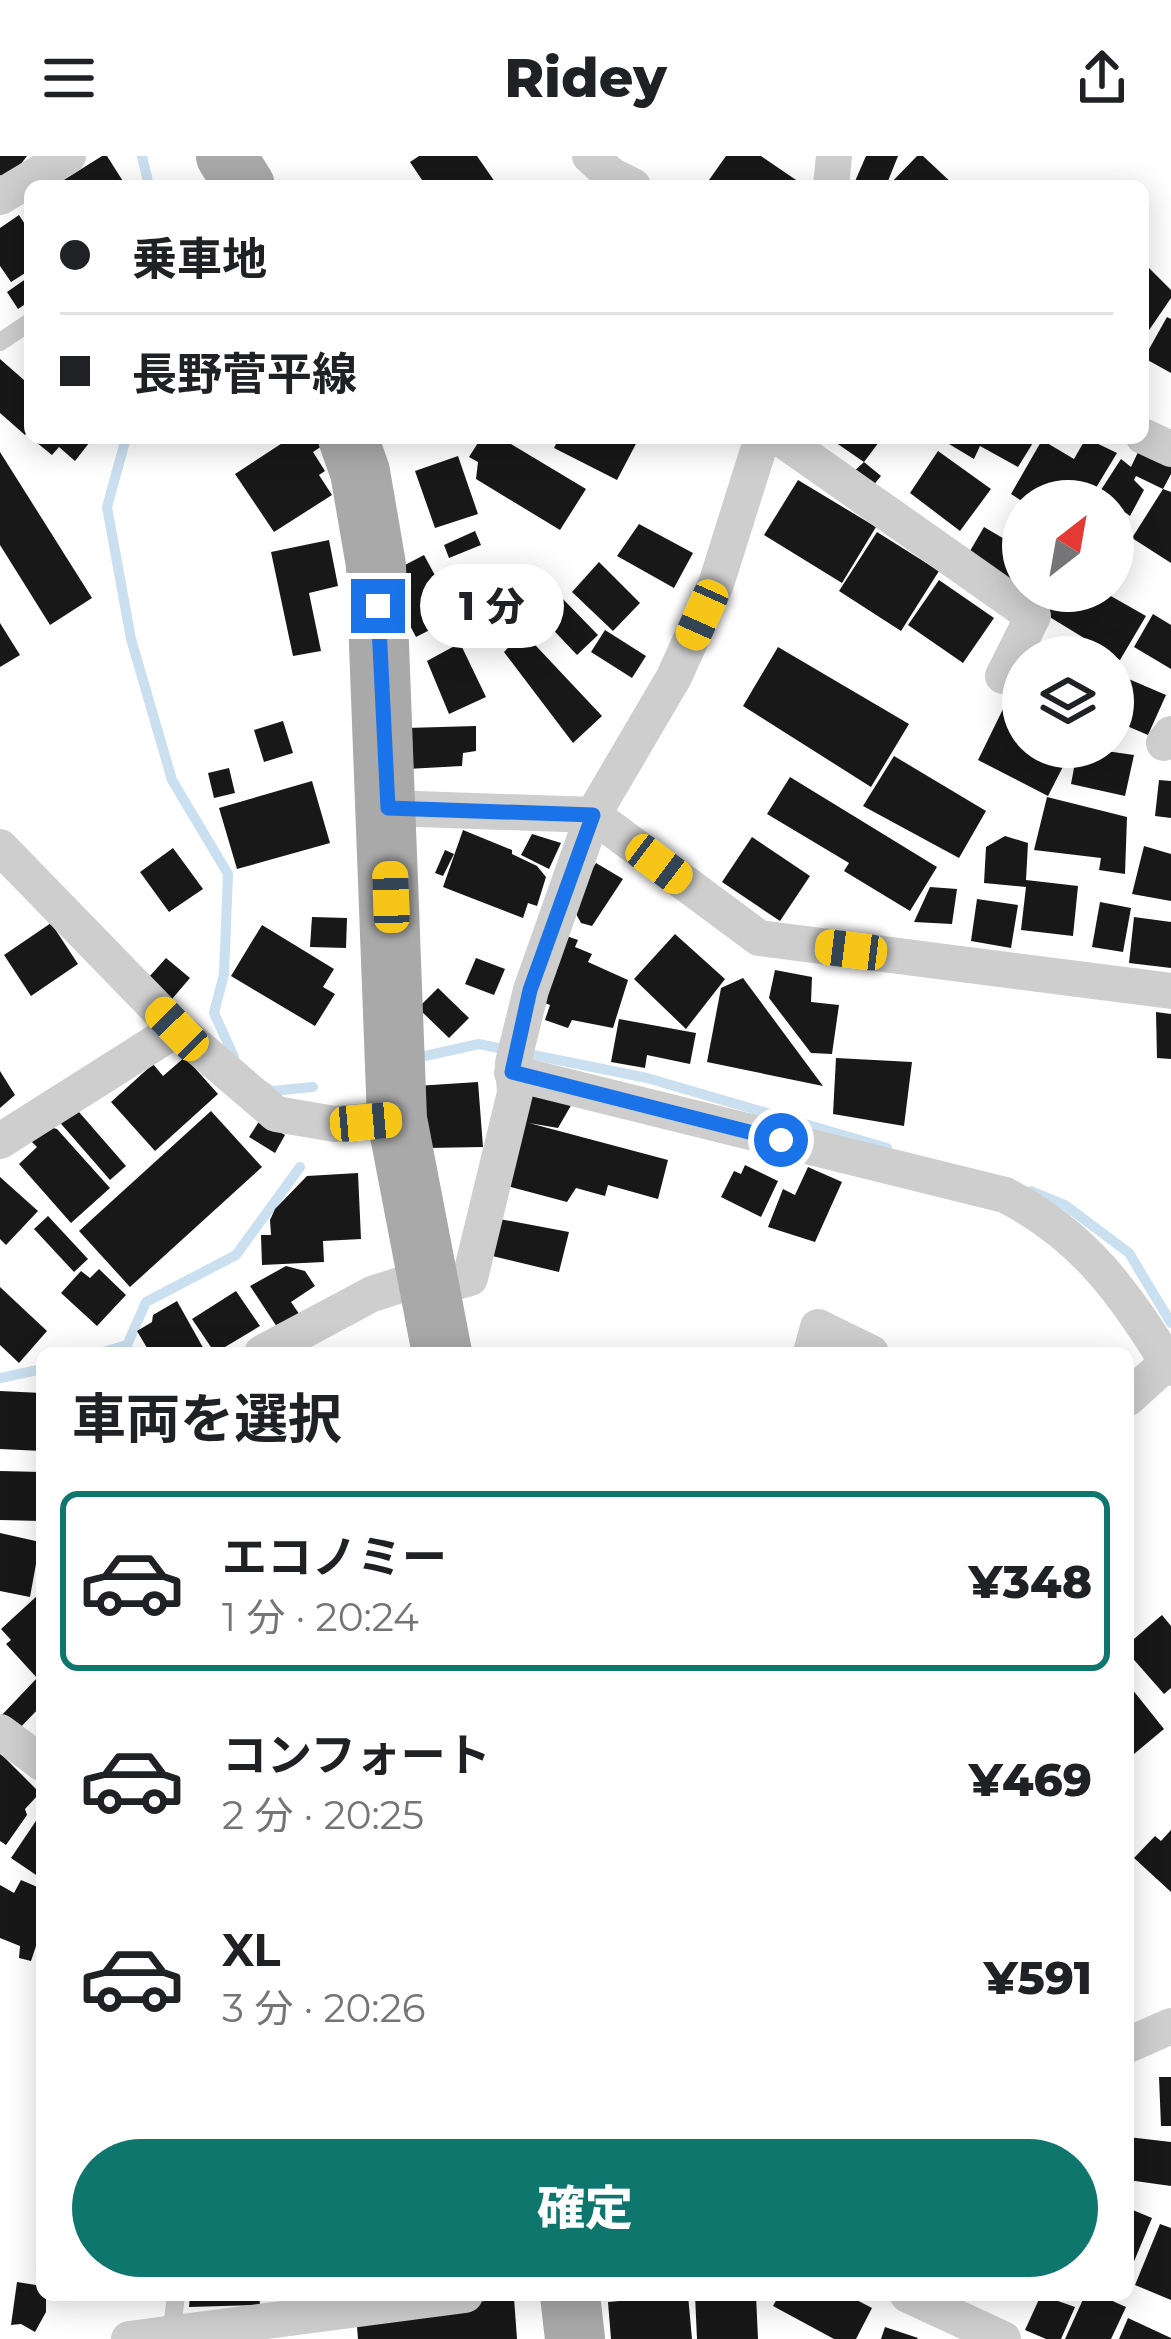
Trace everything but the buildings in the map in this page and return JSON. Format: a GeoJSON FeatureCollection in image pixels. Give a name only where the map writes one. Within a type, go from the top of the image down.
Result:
{"type":"FeatureCollection","features":[{"type":"Feature","properties":{"kind":"main road"},"geometry":{"type":"LineString","coordinates":[[350,444],[360,472],[376,566],[397,1119],[441,1347]]}},
{"type":"Feature","properties":{"kind":"main road"},"geometry":{"type":"LineString","coordinates":[[571,2301],[575,2339]]}},
{"type":"Feature","properties":{"kind":"street"},"geometry":{"type":"LineString","coordinates":[[28,180],[68,156]]}},
{"type":"Feature","properties":{"kind":"street"},"geometry":{"type":"LineString","coordinates":[[590,156],[620,180]]}},
{"type":"Feature","properties":{"kind":"street"},"geometry":{"type":"LineString","coordinates":[[273,1347],[372,1294],[470,1277],[515,1093],[514,1059],[530,990],[593,815],[674,677],[716,584],[760,444]]}},
{"type":"Feature","properties":{"kind":"street"},"geometry":{"type":"LineString","coordinates":[[789,444],[1033,616],[1023,636]]}},
{"type":"Feature","properties":{"kind":"street"},"geometry":{"type":"LineString","coordinates":[[388,808],[593,815],[759,938],[1171,991]]}},
{"type":"Feature","properties":{"kind":"street"},"geometry":{"type":"LineString","coordinates":[[0,847],[177,1029],[276,1114],[334,1124],[397,1119]]}},
{"type":"Feature","properties":{"kind":"street"},"geometry":{"type":"LineString","coordinates":[[0,1141],[177,1029]]}},
{"type":"Feature","properties":{"kind":"street"},"geometry":{"type":"LineString","coordinates":[[514,1059],[1005,1196],[1042,1214],[1088,1251],[1169,1365],[1134,1393]]}},
{"type":"Feature","properties":{"kind":"street"},"geometry":{"type":"LineString","coordinates":[[813,1347],[818,1327],[860,1347]]}},
{"type":"Feature","properties":{"kind":"street"},"geometry":{"type":"LineString","coordinates":[[0,1732],[36,1759]]}},
{"type":"Feature","properties":{"kind":"street"},"geometry":{"type":"LineString","coordinates":[[1134,2041],[1171,2026]]}},
{"type":"Feature","properties":{"kind":"street"},"geometry":{"type":"LineString","coordinates":[[147,2337],[420,2301]]}},
{"type":"Feature","properties":{"kind":"street"},"geometry":{"type":"LineString","coordinates":[[921,2301],[1003,2339]]}},
{"type":"Feature","properties":{"kind":"lane"},"geometry":{"type":"LineString","coordinates":[[147,2337],[172,2320],[175,2301]]}},
{"type":"Feature","properties":{"kind":"waterway"},"geometry":{"type":"LineString","coordinates":[[142,156],[148,180]]}},
{"type":"Feature","properties":{"kind":"waterway"},"geometry":{"type":"LineString","coordinates":[[124,444],[107,507],[131,639],[172,780],[228,874],[224,974],[214,1013],[234,1057]]}},
{"type":"Feature","properties":{"kind":"waterway"},"geometry":{"type":"LineString","coordinates":[[425,1056],[479,1044],[647,1078],[887,1148]]}},
{"type":"Feature","properties":{"kind":"waterway"},"geometry":{"type":"LineString","coordinates":[[264,1086],[272,1091],[313,1087]]}},
{"type":"Feature","properties":{"kind":"waterway"},"geometry":{"type":"LineString","coordinates":[[120,1347],[127,1345],[146,1302],[236,1255],[300,1167]]}},
{"type":"Feature","properties":{"kind":"waterway"},"geometry":{"type":"LineString","coordinates":[[1031,1191],[1065,1205],[1129,1253],[1171,1323]]}},
{"type":"Feature","properties":{"kind":"waterway"},"geometry":{"type":"LineString","coordinates":[[0,1378],[36,1370]]}},
{"type":"Feature","properties":{"kind":"route"},"geometry":{"type":"LineString","coordinates":[[378,606],[388,808],[593,815],[530,990],[512,1072],[781,1140]]}}]}
